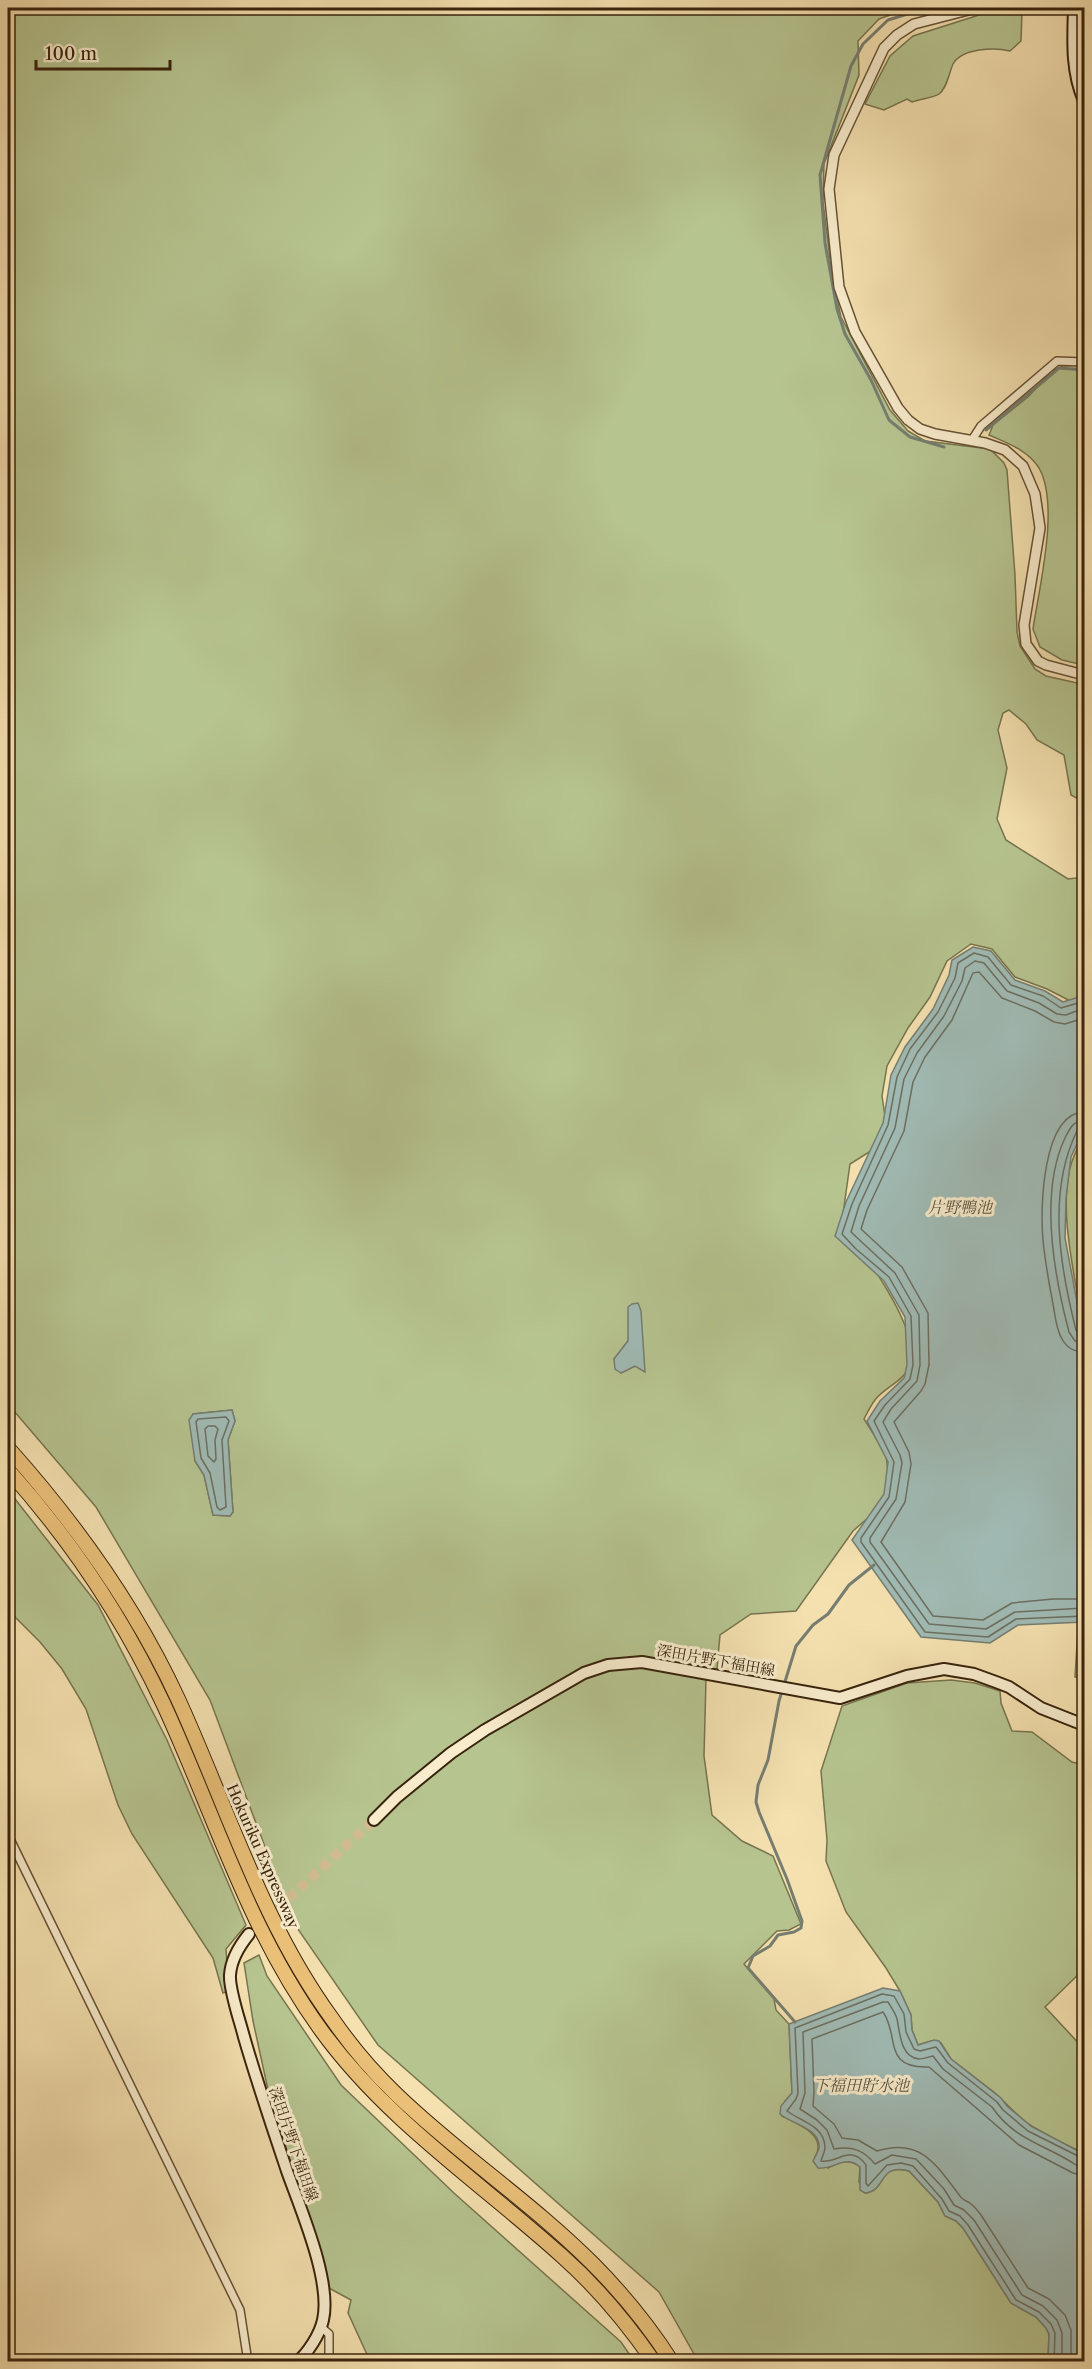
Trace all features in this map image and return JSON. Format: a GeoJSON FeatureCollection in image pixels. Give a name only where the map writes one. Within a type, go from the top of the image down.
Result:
{"type":"FeatureCollection","features":[{"type":"Feature","properties":{"kind":"highway","name":"Hokuriku Expressway"},"geometry":{"type":"LineString","coordinates":[[8,1448],[73,1524],[104,1568],[144,1633],[178,1699],[261,1898],[282,1940],[333,2020],[394,2093],[592,2263],[631,2306],[672,2361]]}},
{"type":"Feature","properties":{"kind":"highway","name":"Hokuriku Expressway"},"geometry":{"type":"LineString","coordinates":[[8,1470],[90,1575],[141,1659],[182,1746],[228,1859],[264,1938],[295,1992],[323,2033],[383,2103],[400,2119],[582,2274],[654,2361]]}},
{"type":"Feature","properties":{"kind":"main road"},"geometry":{"type":"LineString","coordinates":[[1074,8],[1073,51],[1077,80],[1084,101]]}},
{"type":"Feature","properties":{"kind":"main road","name":"深田片野下福田線"},"geometry":{"type":"LineString","coordinates":[[374,1820],[397,1797],[451,1753],[484,1730],[584,1673],[608,1665],[642,1662],[840,1698],[907,1676],[944,1669],[974,1674],[1009,1687],[1041,1707],[1084,1725]]}},
{"type":"Feature","properties":{"kind":"main road","name":"深田片野下福田線"},"geometry":{"type":"LineString","coordinates":[[249,1934],[234,1959],[230,1976],[258,2085],[312,2244],[324,2297],[324,2319],[321,2327],[312,2343],[297,2361]]}},
{"type":"Feature","properties":{"kind":"street"},"geometry":{"type":"LineString","coordinates":[[976,8],[914,24],[900,32],[884,48],[834,155],[829,189],[836,263],[844,306],[855,332],[898,408],[920,429],[1005,450],[1027,474],[1037,503],[1040,528],[1024,625],[1026,644],[1038,661],[1046,666],[1084,675]]}},
{"type":"Feature","properties":{"kind":"street"},"geometry":{"type":"LineString","coordinates":[[1073,51],[1084,51]]}},
{"type":"Feature","properties":{"kind":"street"},"geometry":{"type":"LineString","coordinates":[[972,440],[981,426],[1057,361],[1084,362]]}},
{"type":"Feature","properties":{"kind":"street"},"geometry":{"type":"LineString","coordinates":[[8,1835],[240,2310],[248,2361]]}},
{"type":"Feature","properties":{"kind":"street"},"geometry":{"type":"LineString","coordinates":[[321,2327],[329,2334],[329,2361]]}},
{"type":"Feature","properties":{"kind":"green space"},"geometry":{"type":"Polygon","coordinates":[[[8,8],[910,8],[879,19],[858,41],[859,75],[824,164],[823,202],[832,275],[841,317],[890,410],[908,431],[925,441],[990,449],[1004,463],[1007,470],[1017,632],[1020,646],[1035,669],[1046,676],[1077,683],[1084,687],[1084,802],[1071,795],[1064,755],[1037,740],[1026,724],[1009,710],[1003,713],[998,730],[1007,768],[997,819],[1006,840],[1068,879],[1084,877],[1084,1001],[1076,1004],[1047,989],[1015,977],[992,949],[971,944],[947,961],[930,997],[908,1028],[887,1066],[882,1096],[887,1129],[882,1144],[850,1164],[842,1221],[889,1293],[900,1314],[912,1353],[906,1373],[879,1396],[864,1419],[886,1454],[889,1483],[886,1502],[853,1531],[796,1611],[751,1614],[720,1635],[717,1669],[706,1679],[704,1756],[712,1815],[742,1841],[773,1856],[801,1924],[789,1930],[777,1931],[744,1964],[774,1999],[776,2010],[789,2024],[792,2093],[785,2101],[782,2116],[803,2127],[814,2136],[818,2142],[815,2157],[828,2168],[844,2162],[860,2167],[859,2182],[865,2193],[877,2188],[886,2174],[891,2171],[909,2171],[938,2202],[945,2216],[956,2221],[963,2228],[1011,2303],[1036,2317],[1046,2328],[1049,2334],[1048,2361],[698,2361],[659,2292],[378,2045],[293,1922],[210,1700],[96,1507],[8,1404],[8,8]],[[628,1341],[614,1359],[621,1373],[635,1366],[628,1341]],[[232,1410],[193,1414],[195,1461],[204,1475],[213,1515],[230,1516],[233,1512],[228,1440],[235,1421],[232,1410]]]}},
{"type":"Feature","properties":{"kind":"green space"},"geometry":{"type":"Polygon","coordinates":[[[1001,8],[1020,8],[1022,11],[1021,41],[1010,51],[979,50],[957,59],[942,91],[933,97],[912,102],[907,99],[884,110],[865,104],[890,56],[913,36],[1001,8]]]}},
{"type":"Feature","properties":{"kind":"green space"},"geometry":{"type":"Polygon","coordinates":[[[1063,366],[1084,367],[1084,665],[1062,660],[1040,647],[1033,629],[1048,524],[1045,484],[1039,468],[1029,456],[989,435],[993,425],[1029,396],[1051,371],[1063,366]]]}},
{"type":"Feature","properties":{"kind":"green space"},"geometry":{"type":"Polygon","coordinates":[[[1084,1134],[1084,1328],[1069,1244],[1066,1205],[1070,1168],[1084,1134]]]}},
{"type":"Feature","properties":{"kind":"green space"},"geometry":{"type":"Polygon","coordinates":[[[8,1490],[98,1605],[167,1740],[246,1925],[226,1949],[229,1991],[223,1993],[213,1958],[132,1834],[118,1805],[86,1709],[62,1669],[40,1642],[8,1610],[8,1490]]]}},
{"type":"Feature","properties":{"kind":"green space"},"geometry":{"type":"Polygon","coordinates":[[[1084,1628],[1084,1679],[1075,1677],[1078,1629],[1084,1628]]]}},
{"type":"Feature","properties":{"kind":"green space"},"geometry":{"type":"Polygon","coordinates":[[[951,1680],[975,1683],[1000,1691],[1001,1703],[1012,1731],[1032,1732],[1072,1762],[1084,1765],[1084,1969],[1045,2007],[1084,2049],[1084,2159],[1080,2151],[1053,2139],[1025,2122],[995,2093],[951,2059],[941,2043],[931,2041],[918,2045],[912,2030],[911,2015],[900,1991],[846,1912],[826,1861],[827,1840],[821,1771],[842,1706],[907,1683],[951,1680]]]}},
{"type":"Feature","properties":{"kind":"green space"},"geometry":{"type":"Polygon","coordinates":[[[259,1955],[267,1976],[341,2085],[455,2194],[621,2342],[634,2361],[370,2361],[348,2313],[351,2300],[327,2287],[310,2221],[270,2099],[253,2021],[244,1963],[259,1955]]]}},
{"type":"Feature","properties":{"kind":"water","name":"片野鴨池"},"geometry":{"type":"Polygon","coordinates":[[[973,947],[991,951],[1015,980],[1045,991],[1063,1002],[1076,998],[1084,991],[1084,1129],[1071,1157],[1066,1198],[1065,1238],[1084,1339],[1084,1622],[1018,1625],[990,1643],[921,1637],[852,1540],[884,1494],[888,1462],[867,1421],[880,1401],[904,1378],[907,1365],[905,1317],[884,1281],[835,1236],[846,1202],[883,1123],[891,1075],[905,1047],[933,1009],[949,975],[952,960],[973,947]]]}},
{"type":"Feature","properties":{"kind":"water"},"geometry":{"type":"Polygon","coordinates":[[[638,1303],[641,1311],[645,1372],[635,1366],[621,1373],[615,1369],[614,1359],[628,1341],[628,1307],[638,1303]]]}},
{"type":"Feature","properties":{"kind":"water"},"geometry":{"type":"Polygon","coordinates":[[[232,1410],[235,1421],[228,1440],[233,1512],[230,1516],[213,1515],[204,1475],[195,1461],[189,1420],[193,1414],[232,1410]]]}},
{"type":"Feature","properties":{"kind":"water","name":"下福田貯水池"},"geometry":{"type":"Polygon","coordinates":[[[883,1988],[900,1991],[911,2015],[912,2030],[918,2045],[934,2040],[939,2041],[951,2059],[1001,2098],[1031,2126],[1082,2153],[1084,2159],[1084,2361],[1048,2361],[1049,2334],[1046,2328],[1036,2317],[1011,2303],[963,2228],[956,2221],[945,2216],[938,2202],[909,2171],[892,2171],[877,2187],[865,2193],[860,2190],[860,2167],[855,2163],[844,2162],[818,2168],[813,2161],[819,2148],[815,2136],[780,2114],[781,2106],[792,2093],[789,2024],[883,1988]]]}},
{"type":"Feature","properties":{"kind":"waterway"},"geometry":{"type":"LineString","coordinates":[[927,8],[888,20],[863,44],[851,66],[820,175],[825,243],[837,309],[845,334],[871,380],[889,420],[910,437],[944,447]]}},
{"type":"Feature","properties":{"kind":"waterway"},"geometry":{"type":"LineString","coordinates":[[986,430],[1059,368],[1084,370]]}},
{"type":"Feature","properties":{"kind":"waterway"},"geometry":{"type":"LineString","coordinates":[[795,2022],[748,1968],[753,1956],[770,1946],[778,1935],[801,1928],[802,1921],[759,1812],[756,1802],[758,1785],[768,1760],[779,1701],[796,1646],[813,1625],[828,1614],[849,1585],[874,1565]]}},
{"type":"Feature","properties":{"kind":"tunnel"},"geometry":{"type":"LineString","coordinates":[[266,1919],[374,1820]]}}]}
